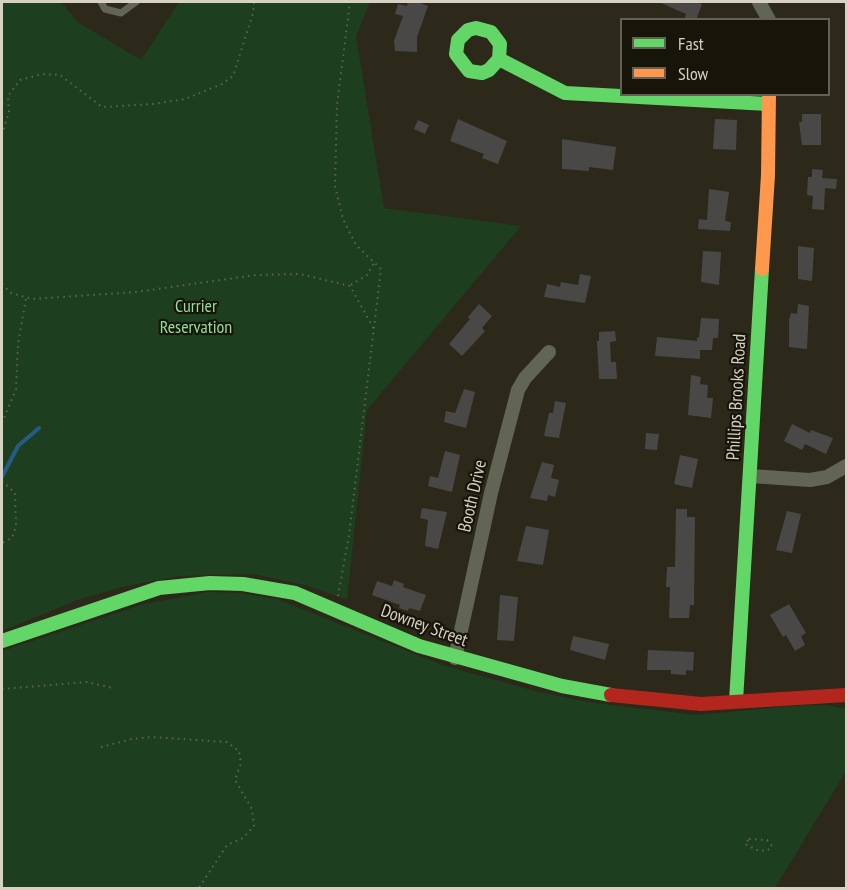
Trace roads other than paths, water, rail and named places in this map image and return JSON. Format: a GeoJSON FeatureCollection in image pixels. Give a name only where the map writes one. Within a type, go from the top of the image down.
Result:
{"type":"FeatureCollection","features":[{"type":"Feature","properties":{"kind":"street"},"geometry":{"type":"LineString","coordinates":[[759,2],[767,18]]}},
{"type":"Feature","properties":{"kind":"street"},"geometry":{"type":"LineString","coordinates":[[500,59],[565,93],[620,95]]}},
{"type":"Feature","properties":{"kind":"street"},"geometry":{"type":"LineString","coordinates":[[667,96],[769,99]]}},
{"type":"Feature","properties":{"kind":"street","name":"Phillips Brooks Road"},"geometry":{"type":"LineString","coordinates":[[736,701],[768,176],[769,99]]}},
{"type":"Feature","properties":{"kind":"street","name":"Booth Drive"},"geometry":{"type":"LineString","coordinates":[[455,658],[491,494],[518,390],[525,378],[549,352]]}},
{"type":"Feature","properties":{"kind":"street"},"geometry":{"type":"LineString","coordinates":[[750,476],[810,480],[827,477],[846,466]]}},
{"type":"Feature","properties":{"kind":"street","name":"Downey Street"},"geometry":{"type":"LineString","coordinates":[[2,641],[117,600],[183,584],[243,584],[295,593],[387,634],[455,658],[561,686],[625,697],[701,704],[846,695]]}},
{"type":"Feature","properties":{"kind":"lane"},"geometry":{"type":"LineString","coordinates":[[101,2],[105,9],[120,13],[136,2]]}},
{"type":"Feature","properties":{"kind":"waterway"},"geometry":{"type":"LineString","coordinates":[[2,477],[18,446],[39,428]]}},
{"type":"Feature","properties":{"kind":"park label","name":"Currier Reservation"},"geometry":{"type":"Point","coordinates":[196,317]}}]}
